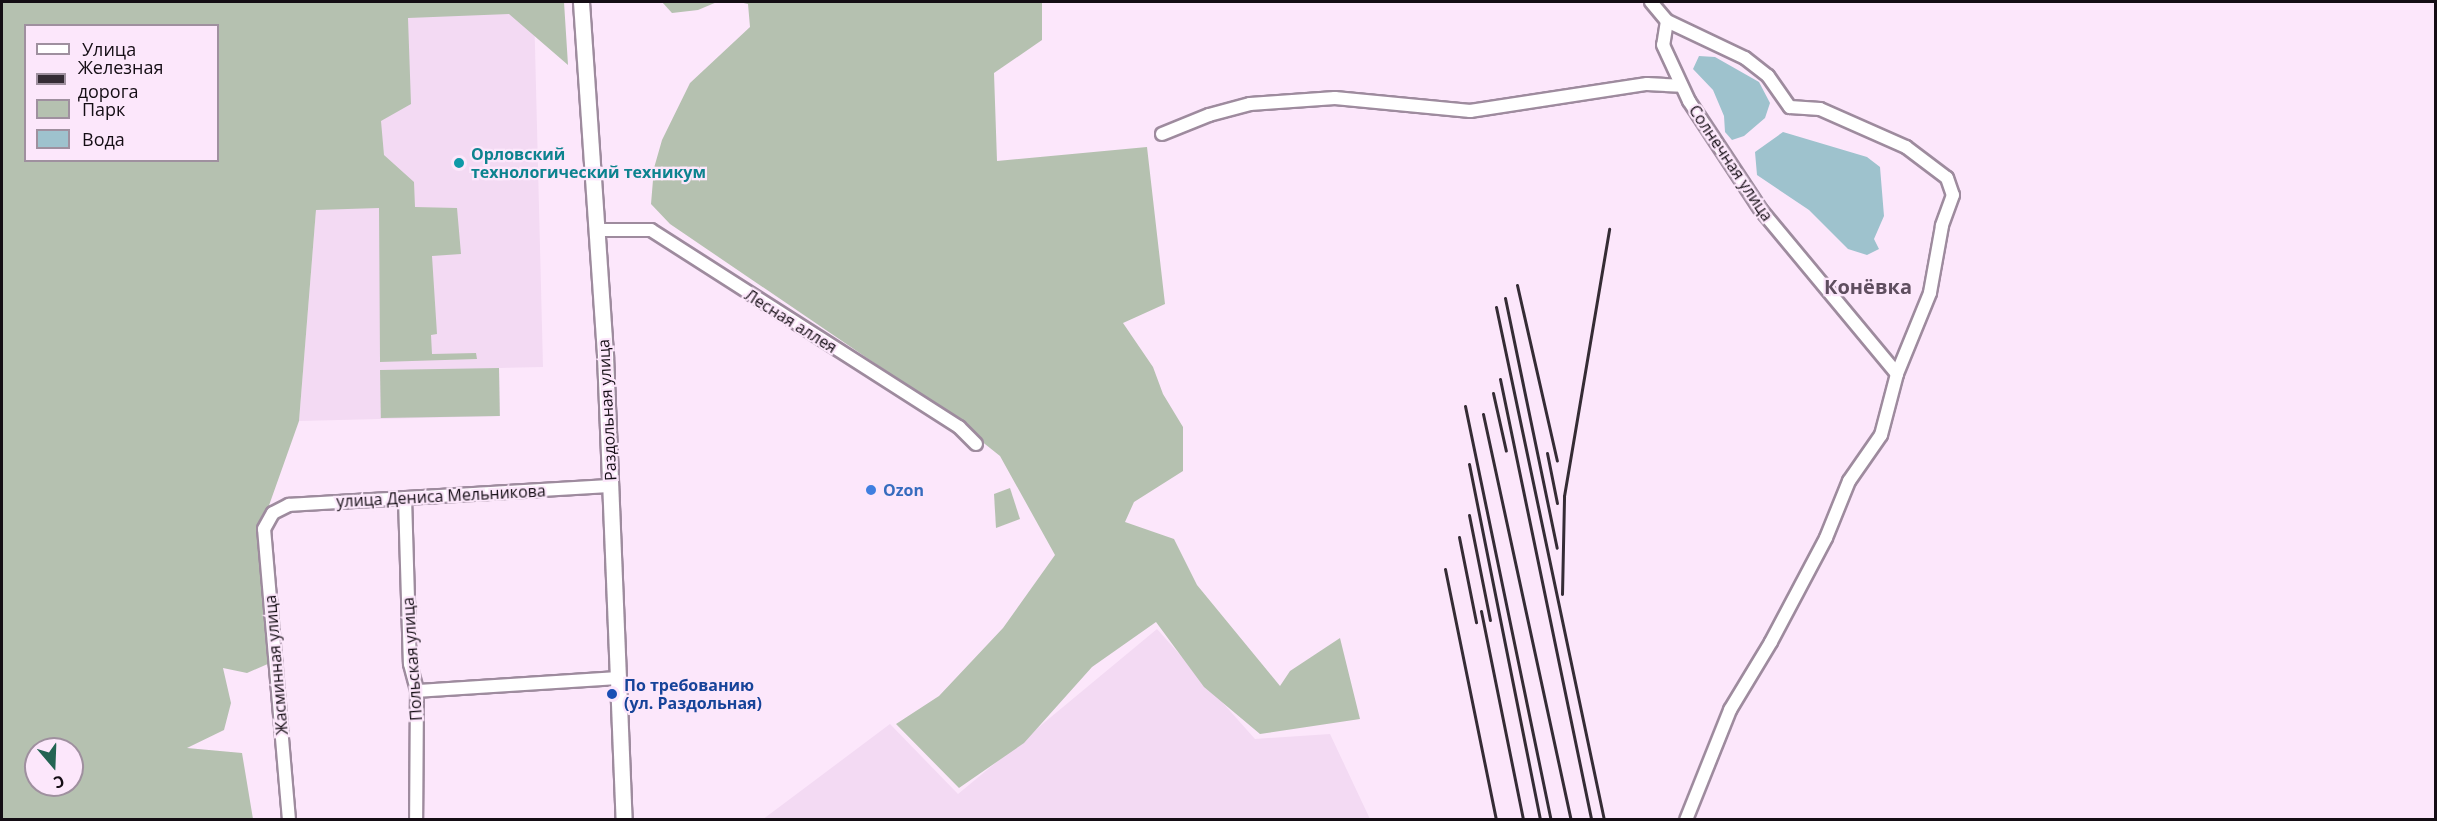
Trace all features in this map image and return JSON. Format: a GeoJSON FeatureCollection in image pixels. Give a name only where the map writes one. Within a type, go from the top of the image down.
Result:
{"type":"FeatureCollection","features":[{"type":"Feature","properties":{"kind":"main road","name":"Раздольная улица"},"geometry":{"type":"LineString","coordinates":[[581,2],[611,486],[624,819]]}},
{"type":"Feature","properties":{"kind":"street"},"geometry":{"type":"LineString","coordinates":[[1651,2],[1668,21],[1745,58],[1768,76],[1790,107],[1820,109],[1858,123],[1906,147],[1947,178],[1953,195],[1942,226],[1930,292],[1897,374],[1875,447],[1849,481],[1821,547],[1730,710],[1686,819]]}},
{"type":"Feature","properties":{"kind":"street","name":"Солнечная улица"},"geometry":{"type":"LineString","coordinates":[[1668,21],[1663,45],[1681,86],[1761,210],[1897,374]]}},
{"type":"Feature","properties":{"kind":"street"},"geometry":{"type":"LineString","coordinates":[[1162,134],[1240,107],[1296,100],[1374,99],[1450,111],[1647,84],[1681,86]]}},
{"type":"Feature","properties":{"kind":"street","name":"Лесная аллея"},"geometry":{"type":"LineString","coordinates":[[596,230],[651,230],[959,427],[976,444]]}},
{"type":"Feature","properties":{"kind":"street","name":"улица Дениса Мельникова"},"geometry":{"type":"LineString","coordinates":[[273,513],[290,505],[611,486]]}},
{"type":"Feature","properties":{"kind":"street","name":"Польская улица"},"geometry":{"type":"LineString","coordinates":[[405,498],[410,664],[417,691],[416,819]]}},
{"type":"Feature","properties":{"kind":"street","name":"Жасминная улица"},"geometry":{"type":"LineString","coordinates":[[273,513],[264,529],[290,819]]}},
{"type":"Feature","properties":{"kind":"street"},"geometry":{"type":"LineString","coordinates":[[417,691],[620,678]]}},
{"type":"Feature","properties":{"kind":"shaded area"},"geometry":{"type":"Polygon","coordinates":[[[534,7],[543,367],[499,368],[500,416],[299,421],[316,210],[402,11],[534,7]]]}},
{"type":"Feature","properties":{"kind":"shaded area"},"geometry":{"type":"Polygon","coordinates":[[[1157,629],[1255,739],[1330,734],[1370,819],[762,820],[890,724],[958,794],[1157,629]]]}},
{"type":"Feature","properties":{"kind":"green space"},"geometry":{"type":"Polygon","coordinates":[[[2,2],[564,2],[568,65],[509,14],[408,18],[411,104],[381,121],[384,155],[414,182],[415,207],[457,208],[461,254],[432,256],[437,334],[431,335],[432,354],[476,353],[477,359],[380,362],[379,208],[316,210],[299,421],[261,528],[270,663],[247,673],[223,668],[231,703],[224,730],[187,748],[242,753],[253,819],[2,820],[2,2]]]}},
{"type":"Feature","properties":{"kind":"green space"},"geometry":{"type":"Polygon","coordinates":[[[662,2],[717,2],[698,10],[672,13],[662,2]]]}},
{"type":"Feature","properties":{"kind":"green space"},"geometry":{"type":"Polygon","coordinates":[[[739,2],[1042,2],[1042,40],[994,73],[997,161],[1147,147],[1165,304],[1123,323],[1153,367],[1163,394],[1183,427],[1183,471],[1134,502],[1125,522],[1174,539],[1197,585],[1280,686],[1290,671],[1340,638],[1360,719],[1260,734],[1204,687],[1156,622],[1092,667],[1024,743],[959,788],[896,724],[939,696],[1003,628],[1055,555],[1000,456],[936,405],[670,224],[651,204],[654,168],[662,140],[690,83],[750,27],[748,4],[739,2]]]}},
{"type":"Feature","properties":{"kind":"green space"},"geometry":{"type":"Polygon","coordinates":[[[499,368],[500,416],[381,418],[380,370],[499,368]]]}},
{"type":"Feature","properties":{"kind":"green space"},"geometry":{"type":"Polygon","coordinates":[[[1010,488],[1020,519],[996,528],[994,494],[1010,488]]]}},
{"type":"Feature","properties":{"kind":"water"},"geometry":{"type":"Polygon","coordinates":[[[1699,56],[1715,57],[1759,82],[1770,103],[1765,118],[1744,136],[1732,140],[1725,132],[1724,116],[1713,90],[1693,69],[1699,56]]]}},
{"type":"Feature","properties":{"kind":"water"},"geometry":{"type":"Polygon","coordinates":[[[1783,132],[1867,157],[1880,167],[1884,216],[1874,239],[1879,249],[1867,255],[1848,249],[1809,210],[1757,175],[1755,152],[1783,132]]]}},
{"type":"Feature","properties":{"kind":"railway"},"geometry":{"type":"LineString","coordinates":[[1562,594],[1564,496],[1609,229]]}},
{"type":"Feature","properties":{"kind":"railway"},"geometry":{"type":"LineString","coordinates":[[1517,285],[1557,461]]}},
{"type":"Feature","properties":{"kind":"railway"},"geometry":{"type":"LineString","coordinates":[[1505,298],[1557,548]]}},
{"type":"Feature","properties":{"kind":"railway"},"geometry":{"type":"LineString","coordinates":[[1496,307],[1604,820]]}},
{"type":"Feature","properties":{"kind":"railway"},"geometry":{"type":"LineString","coordinates":[[1500,379],[1591,820]]}},
{"type":"Feature","properties":{"kind":"railway"},"geometry":{"type":"LineString","coordinates":[[1493,393],[1506,451]]}},
{"type":"Feature","properties":{"kind":"railway"},"geometry":{"type":"LineString","coordinates":[[1465,406],[1551,820]]}},
{"type":"Feature","properties":{"kind":"railway"},"geometry":{"type":"LineString","coordinates":[[1483,414],[1571,820]]}},
{"type":"Feature","properties":{"kind":"railway"},"geometry":{"type":"LineString","coordinates":[[1547,453],[1557,503]]}},
{"type":"Feature","properties":{"kind":"railway"},"geometry":{"type":"LineString","coordinates":[[1469,464],[1540,820]]}},
{"type":"Feature","properties":{"kind":"railway"},"geometry":{"type":"LineString","coordinates":[[1469,515],[1490,620]]}},
{"type":"Feature","properties":{"kind":"railway"},"geometry":{"type":"LineString","coordinates":[[1459,537],[1476,622]]}},
{"type":"Feature","properties":{"kind":"railway"},"geometry":{"type":"LineString","coordinates":[[1445,569],[1496,820]]}},
{"type":"Feature","properties":{"kind":"railway"},"geometry":{"type":"LineString","coordinates":[[1481,611],[1523,820]]}},
{"type":"Feature","properties":{"kind":"place","name":"Орловский технологический техникум"},"geometry":{"type":"Point","coordinates":[459,163]}},
{"type":"Feature","properties":{"kind":"place","name":"Ozon"},"geometry":{"type":"Point","coordinates":[871,490]}},
{"type":"Feature","properties":{"kind":"place","name":"По требованию (ул. Раздольная)"},"geometry":{"type":"Point","coordinates":[612,694]}},
{"type":"Feature","properties":{"kind":"district","name":"Конёвка"},"geometry":{"type":"Point","coordinates":[1868,286]}}]}
